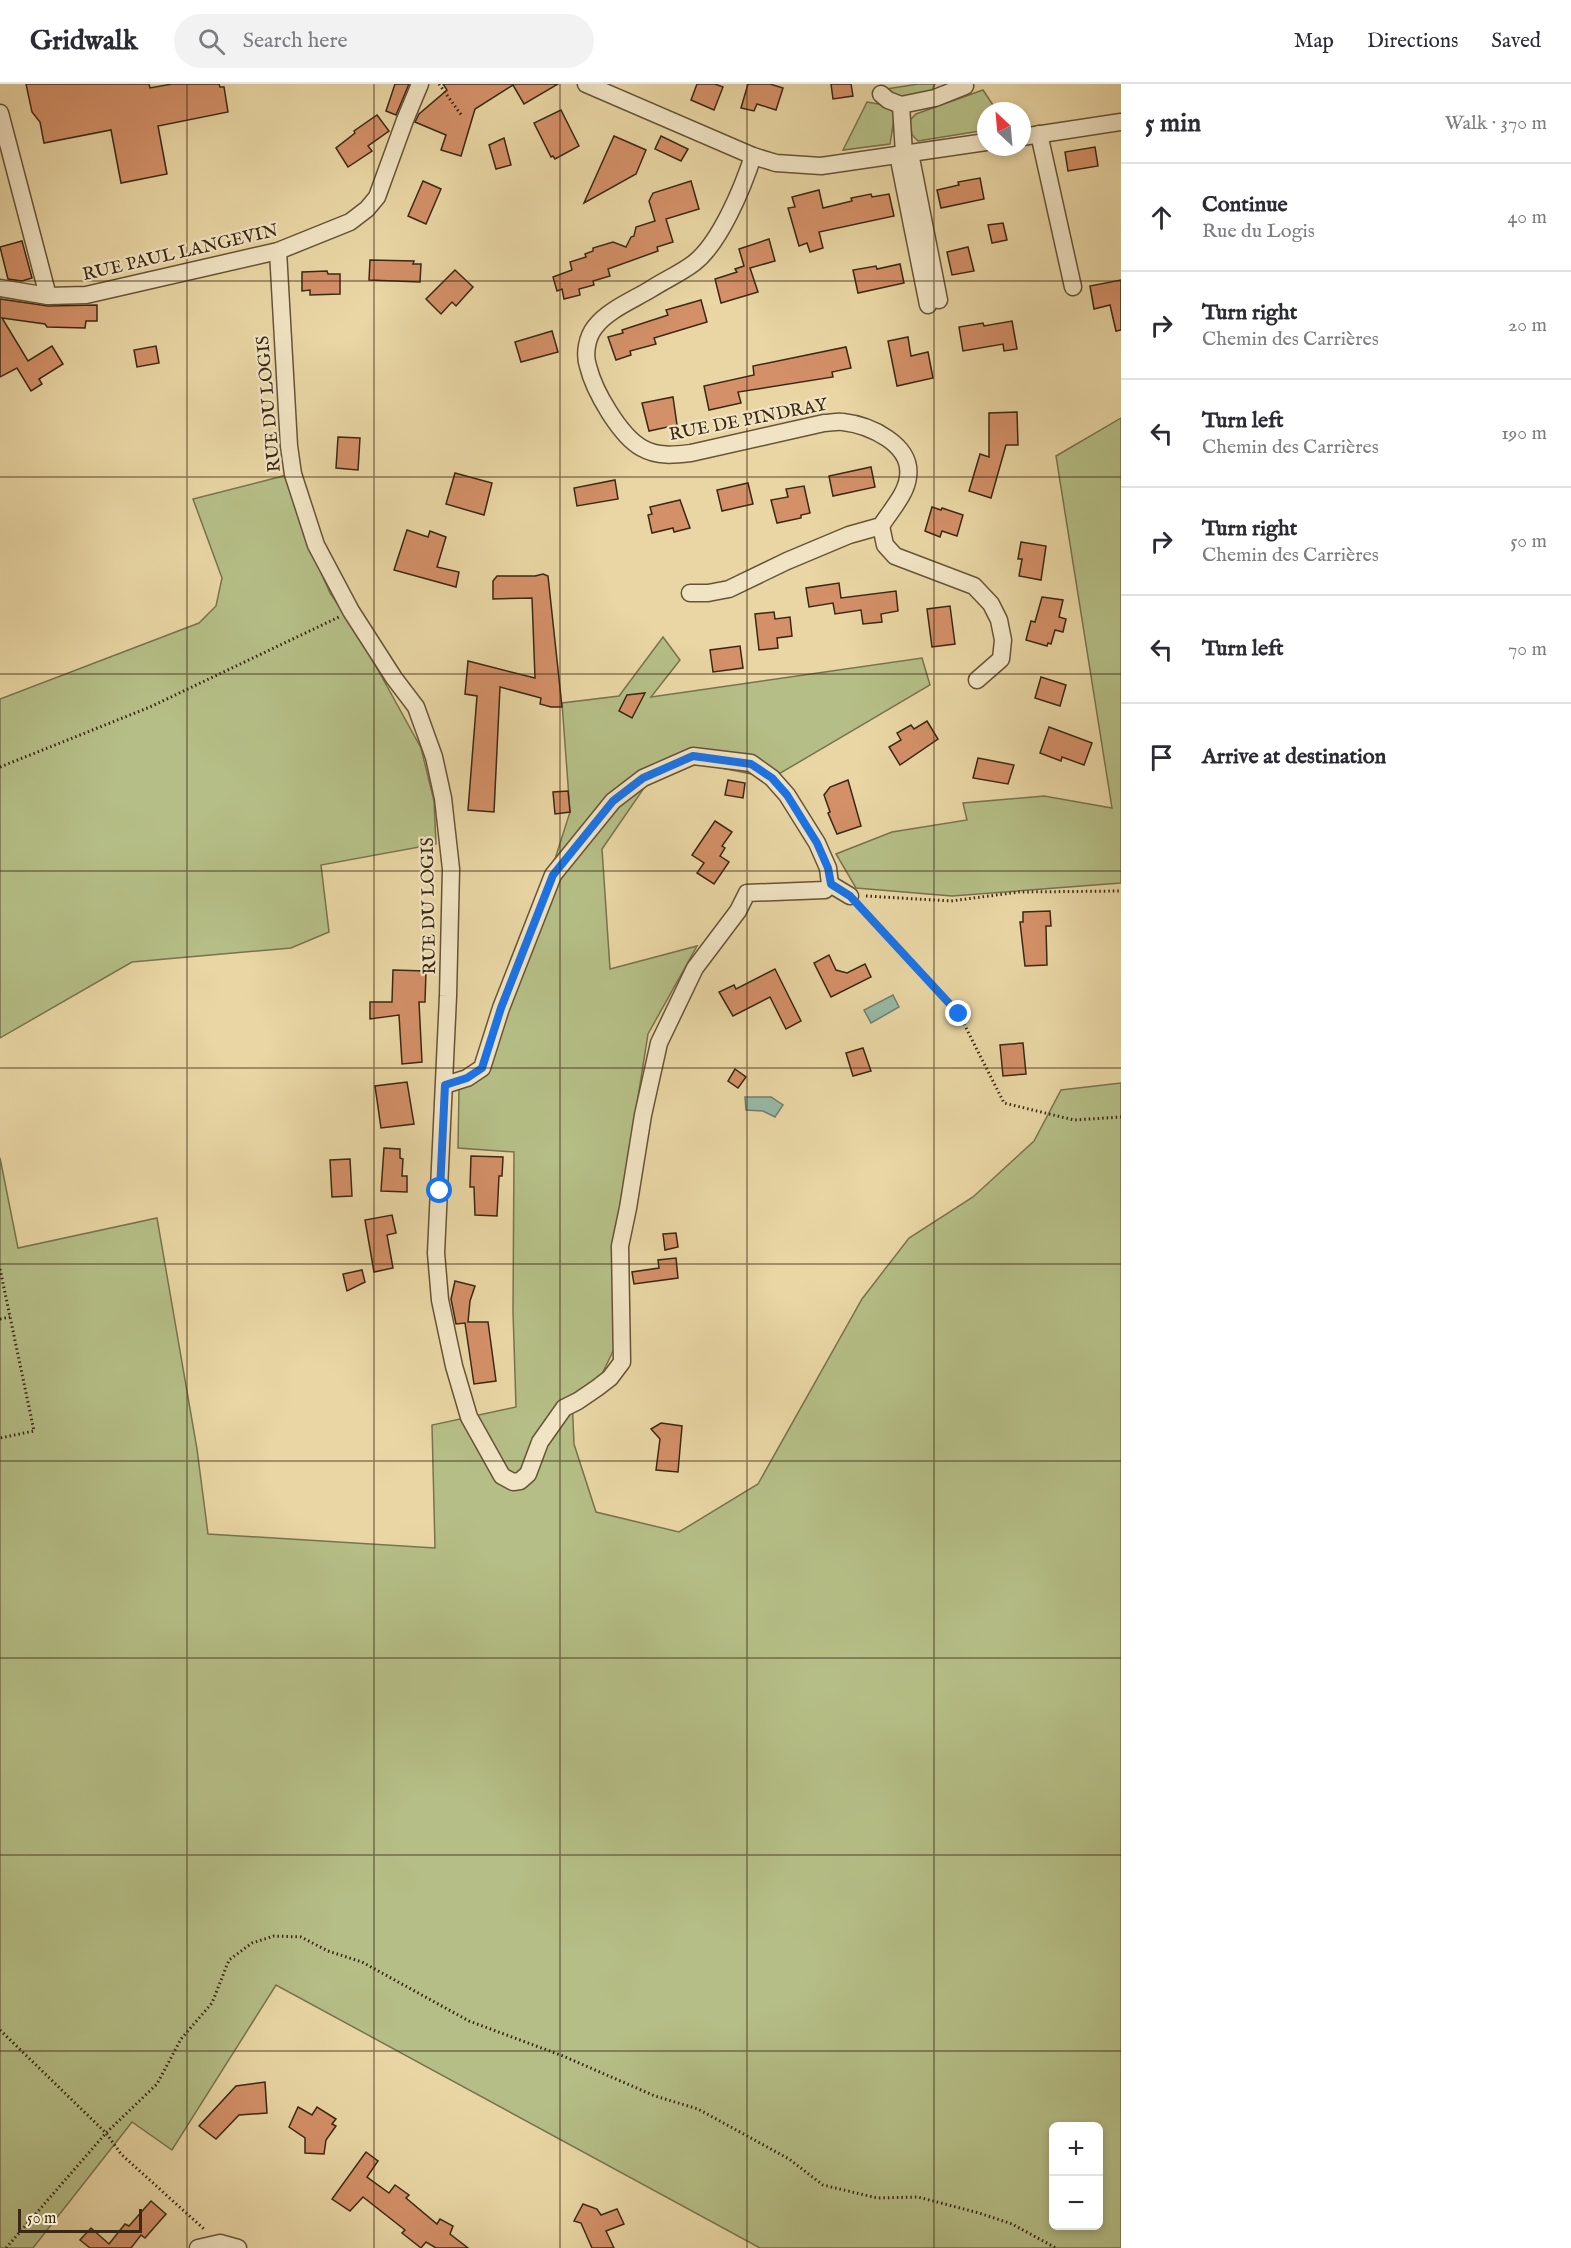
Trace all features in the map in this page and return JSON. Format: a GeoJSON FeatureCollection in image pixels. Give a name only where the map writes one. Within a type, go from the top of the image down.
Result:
{"type":"FeatureCollection","features":[{"type":"Feature","properties":{"kind":"street","name":"RUE PAUL LANGEVIN"},"geometry":{"type":"LineString","coordinates":[[0,288],[48,296],[86,295],[278,251],[350,222],[367,209],[377,197],[420,84]]}},
{"type":"Feature","properties":{"kind":"street"},"geometry":{"type":"LineString","coordinates":[[586,84],[753,156],[776,163],[821,166],[977,143]]}},
{"type":"Feature","properties":{"kind":"street"},"geometry":{"type":"LineString","coordinates":[[881,94],[888,100],[901,105],[935,98],[965,86]]}},
{"type":"Feature","properties":{"kind":"street"},"geometry":{"type":"LineString","coordinates":[[901,105],[904,154],[934,302]]}},
{"type":"Feature","properties":{"kind":"street"},"geometry":{"type":"LineString","coordinates":[[0,113],[48,296]]}},
{"type":"Feature","properties":{"kind":"street"},"geometry":{"type":"LineString","coordinates":[[1031,135],[1121,123]]}},
{"type":"Feature","properties":{"kind":"street"},"geometry":{"type":"LineString","coordinates":[[1039,134],[1073,287]]}},
{"type":"Feature","properties":{"kind":"street","name":"RUE DE PINDRAY"},"geometry":{"type":"LineString","coordinates":[[753,156],[733,206],[705,252],[688,267],[604,318],[594,328],[589,339],[586,352],[588,366],[616,423],[629,438],[654,453],[670,455],[691,453],[824,423],[842,422],[873,431],[897,446],[904,457],[908,476],[906,486],[880,526]]}},
{"type":"Feature","properties":{"kind":"street","name":"RUE DU LOGIS"},"geometry":{"type":"LineString","coordinates":[[278,251],[284,381],[293,474],[316,545],[351,612],[416,707],[434,757],[443,798],[451,869],[445,1085],[436,1253],[440,1300],[462,1400],[469,1418],[502,1476],[513,1482],[520,1481],[528,1474],[540,1442],[564,1408],[610,1378],[622,1362],[620,1246],[643,1115],[659,1043],[695,968],[738,912],[747,893],[825,890],[831,884]]}},
{"type":"Feature","properties":{"kind":"street"},"geometry":{"type":"LineString","coordinates":[[690,593],[719,592],[729,589],[849,535],[880,526],[885,545],[895,556],[974,586],[991,604],[999,620],[1003,640],[1001,659],[977,680]]}},
{"type":"Feature","properties":{"kind":"street"},"geometry":{"type":"LineString","coordinates":[[445,1085],[467,1078],[482,1068],[501,1008],[553,875],[613,801],[643,778],[693,756],[751,764],[772,778],[787,795],[817,843],[828,868],[831,884],[850,896]]}},
{"type":"Feature","properties":{"kind":"street"},"geometry":{"type":"LineString","coordinates":[[198,2248],[220,2243],[238,2248]]}},
{"type":"Feature","properties":{"kind":"path"},"geometry":{"type":"LineString","coordinates":[[439,84],[462,116]]}},
{"type":"Feature","properties":{"kind":"path"},"geometry":{"type":"LineString","coordinates":[[0,767],[150,707],[351,612]]}},
{"type":"Feature","properties":{"kind":"path"},"geometry":{"type":"LineString","coordinates":[[850,896],[951,901],[1019,892],[1121,891]]}},
{"type":"Feature","properties":{"kind":"path"},"geometry":{"type":"LineString","coordinates":[[850,896],[959,1014],[1004,1103],[1074,1120],[1121,1117]]}},
{"type":"Feature","properties":{"kind":"path"},"geometry":{"type":"LineString","coordinates":[[0,1269],[34,1431],[0,1438]]}},
{"type":"Feature","properties":{"kind":"path"},"geometry":{"type":"LineString","coordinates":[[0,1319],[10,1317]]}},
{"type":"Feature","properties":{"kind":"path"},"geometry":{"type":"LineString","coordinates":[[6,2248],[106,2133],[158,2084],[182,2039],[212,2002],[229,1960],[252,1943],[274,1936],[301,1937],[328,1952],[362,1962],[469,2021],[563,2056],[655,2096],[699,2109],[789,2159],[823,2185],[877,2198],[918,2197],[979,2212],[1012,2224],[1056,2248]]}},
{"type":"Feature","properties":{"kind":"path"},"geometry":{"type":"LineString","coordinates":[[0,2030],[106,2133],[121,2154],[220,2243]]}},
{"type":"Feature","properties":{"kind":"green space"},"geometry":{"type":"Polygon","coordinates":[[[935,84],[932,90],[912,98],[897,100],[886,89],[935,84]]]}},
{"type":"Feature","properties":{"kind":"green space"},"geometry":{"type":"Polygon","coordinates":[[[983,90],[991,102],[977,102],[977,131],[918,141],[912,135],[910,120],[916,114],[983,90]]]}},
{"type":"Feature","properties":{"kind":"green space"},"geometry":{"type":"Polygon","coordinates":[[[867,102],[884,105],[892,110],[894,119],[890,144],[843,150],[867,102]]]}},
{"type":"Feature","properties":{"kind":"green space"},"geometry":{"type":"Polygon","coordinates":[[[1121,418],[1121,883],[952,896],[856,888],[836,854],[892,832],[967,820],[963,803],[1044,796],[1112,808],[1056,456],[1121,418]]]}},
{"type":"Feature","properties":{"kind":"green space"},"geometry":{"type":"Polygon","coordinates":[[[287,475],[304,534],[330,593],[362,641],[421,748],[434,801],[436,844],[321,865],[329,932],[291,948],[132,962],[0,1038],[0,699],[199,623],[216,606],[222,578],[193,499],[287,475]]]}},
{"type":"Feature","properties":{"kind":"green space"},"geometry":{"type":"Polygon","coordinates":[[[663,637],[680,660],[651,697],[922,658],[930,685],[772,778],[696,763],[646,785],[602,849],[610,969],[697,946],[648,1034],[614,1249],[615,1347],[602,1374],[572,1397],[574,1444],[596,1512],[679,1532],[758,1484],[862,1299],[909,1238],[973,1197],[1034,1141],[1061,1090],[1121,1083],[1121,2248],[760,2248],[276,1985],[172,2150],[132,2122],[33,2248],[0,2248],[0,1158],[18,1248],[157,1218],[197,1449],[208,1534],[435,1548],[432,1425],[516,1407],[513,1312],[514,1152],[458,1148],[459,1089],[487,1072],[570,812],[562,703],[619,696],[663,637]]]}},
{"type":"Feature","properties":{"kind":"shaded area"},"geometry":{"type":"Polygon","coordinates":[[[893,995],[899,1007],[871,1023],[864,1010],[893,995]]]}},
{"type":"Feature","properties":{"kind":"shaded area"},"geometry":{"type":"Polygon","coordinates":[[[745,1097],[771,1097],[783,1105],[775,1117],[763,1111],[746,1110],[745,1097]]]}},
{"type":"Feature","properties":{"kind":"building"},"geometry":{"type":"Polygon","coordinates":[[[26,84],[149,84],[150,88],[172,84],[219,84],[220,87],[224,87],[228,112],[158,126],[167,174],[121,183],[111,130],[44,143],[40,122],[32,112],[26,84]]]}},
{"type":"Feature","properties":{"kind":"building"},"geometry":{"type":"Polygon","coordinates":[[[395,84],[409,84],[396,115],[386,111],[395,84]]]}},
{"type":"Feature","properties":{"kind":"building"},"geometry":{"type":"Polygon","coordinates":[[[443,84],[558,84],[524,104],[513,85],[475,109],[461,156],[441,150],[446,135],[415,122],[419,114],[447,90],[443,84]]]}},
{"type":"Feature","properties":{"kind":"building"},"geometry":{"type":"Polygon","coordinates":[[[697,84],[715,84],[723,87],[714,110],[691,100],[697,84]]]}},
{"type":"Feature","properties":{"kind":"building"},"geometry":{"type":"Polygon","coordinates":[[[748,84],[770,84],[783,88],[776,110],[757,104],[754,111],[741,108],[748,84]]]}},
{"type":"Feature","properties":{"kind":"building"},"geometry":{"type":"Polygon","coordinates":[[[831,84],[851,84],[853,96],[833,99],[831,84]]]}},
{"type":"Feature","properties":{"kind":"building"},"geometry":{"type":"Polygon","coordinates":[[[561,110],[579,146],[555,159],[551,157],[534,123],[561,110]]]}},
{"type":"Feature","properties":{"kind":"building"},"geometry":{"type":"Polygon","coordinates":[[[377,115],[389,131],[368,146],[372,151],[348,167],[336,148],[355,133],[354,131],[377,115]]]}},
{"type":"Feature","properties":{"kind":"building"},"geometry":{"type":"Polygon","coordinates":[[[614,136],[646,150],[636,174],[584,203],[614,136]]]}},
{"type":"Feature","properties":{"kind":"building"},"geometry":{"type":"Polygon","coordinates":[[[661,136],[688,149],[681,161],[655,149],[661,136]]]}},
{"type":"Feature","properties":{"kind":"building"},"geometry":{"type":"Polygon","coordinates":[[[504,138],[511,165],[496,169],[489,145],[504,138]]]}},
{"type":"Feature","properties":{"kind":"building"},"geometry":{"type":"Polygon","coordinates":[[[1095,147],[1098,166],[1068,171],[1065,152],[1095,147]]]}},
{"type":"Feature","properties":{"kind":"building"},"geometry":{"type":"Polygon","coordinates":[[[980,178],[984,199],[941,208],[937,190],[959,185],[958,182],[980,178]]]}},
{"type":"Feature","properties":{"kind":"building"},"geometry":{"type":"Polygon","coordinates":[[[423,181],[441,189],[426,224],[408,216],[423,181]]]}},
{"type":"Feature","properties":{"kind":"building"},"geometry":{"type":"Polygon","coordinates":[[[691,181],[699,209],[666,219],[673,242],[657,247],[658,251],[608,269],[610,276],[593,281],[594,285],[579,289],[580,295],[564,299],[562,289],[557,291],[553,277],[572,270],[570,262],[586,257],[585,254],[593,251],[593,248],[613,242],[626,247],[631,237],[634,236],[636,227],[655,221],[649,201],[653,193],[691,181]]]}},
{"type":"Feature","properties":{"kind":"building"},"geometry":{"type":"Polygon","coordinates":[[[819,190],[823,208],[852,201],[851,198],[871,194],[872,197],[889,194],[894,216],[819,232],[823,248],[810,252],[807,243],[799,246],[788,208],[795,207],[792,197],[819,190]]]}},
{"type":"Feature","properties":{"kind":"building"},"geometry":{"type":"Polygon","coordinates":[[[1003,223],[1007,240],[992,243],[988,225],[1003,223]]]}},
{"type":"Feature","properties":{"kind":"building"},"geometry":{"type":"Polygon","coordinates":[[[769,239],[775,261],[750,268],[758,292],[721,303],[715,279],[737,272],[735,269],[744,266],[739,249],[769,239]]]}},
{"type":"Feature","properties":{"kind":"building"},"geometry":{"type":"Polygon","coordinates":[[[22,241],[32,278],[22,281],[8,279],[0,247],[22,241]]]}},
{"type":"Feature","properties":{"kind":"building"},"geometry":{"type":"Polygon","coordinates":[[[968,247],[974,271],[952,275],[947,252],[968,247]]]}},
{"type":"Feature","properties":{"kind":"building"},"geometry":{"type":"Polygon","coordinates":[[[370,260],[414,261],[413,264],[421,264],[420,282],[369,280],[370,260]]]}},
{"type":"Feature","properties":{"kind":"building"},"geometry":{"type":"Polygon","coordinates":[[[900,264],[904,283],[858,293],[853,270],[876,266],[877,269],[900,264]]]}},
{"type":"Feature","properties":{"kind":"building"},"geometry":{"type":"Polygon","coordinates":[[[455,270],[473,287],[456,306],[452,302],[441,314],[426,299],[455,270]]]}},
{"type":"Feature","properties":{"kind":"building"},"geometry":{"type":"Polygon","coordinates":[[[327,271],[328,274],[340,274],[340,294],[310,295],[310,290],[302,291],[302,272],[327,271]]]}},
{"type":"Feature","properties":{"kind":"building"},"geometry":{"type":"Polygon","coordinates":[[[1121,280],[1121,330],[1116,331],[1110,305],[1094,309],[1090,286],[1121,280]]]}},
{"type":"Feature","properties":{"kind":"building"},"geometry":{"type":"Polygon","coordinates":[[[0,299],[48,306],[97,305],[97,321],[86,321],[85,328],[47,327],[45,324],[2,318],[28,361],[52,346],[63,364],[39,379],[42,384],[31,391],[17,368],[0,377],[0,299]]]}},
{"type":"Feature","properties":{"kind":"building"},"geometry":{"type":"Polygon","coordinates":[[[701,300],[707,322],[654,338],[656,344],[630,351],[631,355],[616,360],[608,337],[668,315],[666,310],[701,300]]]}},
{"type":"Feature","properties":{"kind":"building"},"geometry":{"type":"Polygon","coordinates":[[[1012,321],[1017,349],[1004,351],[1003,344],[963,351],[959,327],[983,323],[984,326],[1012,321]]]}},
{"type":"Feature","properties":{"kind":"building"},"geometry":{"type":"Polygon","coordinates":[[[552,331],[558,352],[521,362],[515,342],[552,331]]]}},
{"type":"Feature","properties":{"kind":"building"},"geometry":{"type":"Polygon","coordinates":[[[908,337],[911,356],[928,352],[933,378],[897,386],[888,341],[908,337]]]}},
{"type":"Feature","properties":{"kind":"building"},"geometry":{"type":"Polygon","coordinates":[[[156,346],[159,363],[137,367],[134,350],[156,346]]]}},
{"type":"Feature","properties":{"kind":"building"},"geometry":{"type":"Polygon","coordinates":[[[846,347],[851,368],[832,372],[833,377],[738,392],[741,403],[709,410],[704,386],[754,375],[753,366],[846,347]]]}},
{"type":"Feature","properties":{"kind":"building"},"geometry":{"type":"Polygon","coordinates":[[[673,397],[677,425],[649,431],[642,403],[673,397]]]}},
{"type":"Feature","properties":{"kind":"building"},"geometry":{"type":"Polygon","coordinates":[[[1017,412],[1018,445],[1006,445],[991,498],[969,491],[980,454],[989,457],[989,413],[1017,412]]]}},
{"type":"Feature","properties":{"kind":"building"},"geometry":{"type":"Polygon","coordinates":[[[338,437],[360,438],[358,470],[336,468],[338,437]]]}},
{"type":"Feature","properties":{"kind":"building"},"geometry":{"type":"Polygon","coordinates":[[[871,467],[875,487],[833,496],[829,476],[871,467]]]}},
{"type":"Feature","properties":{"kind":"building"},"geometry":{"type":"Polygon","coordinates":[[[455,473],[492,483],[484,515],[446,504],[455,473]]]}},
{"type":"Feature","properties":{"kind":"building"},"geometry":{"type":"Polygon","coordinates":[[[615,480],[618,499],[577,506],[574,488],[615,480]]]}},
{"type":"Feature","properties":{"kind":"building"},"geometry":{"type":"Polygon","coordinates":[[[748,483],[753,504],[722,511],[717,490],[748,483]]]}},
{"type":"Feature","properties":{"kind":"building"},"geometry":{"type":"Polygon","coordinates":[[[804,486],[810,513],[801,515],[801,518],[777,523],[771,500],[788,497],[786,489],[804,486]]]}},
{"type":"Feature","properties":{"kind":"building"},"geometry":{"type":"Polygon","coordinates":[[[680,500],[690,528],[674,532],[673,528],[652,533],[648,515],[652,514],[650,507],[680,500]]]}},
{"type":"Feature","properties":{"kind":"building"},"geometry":{"type":"Polygon","coordinates":[[[932,507],[963,515],[957,536],[942,531],[940,537],[925,531],[932,507]]]}},
{"type":"Feature","properties":{"kind":"building"},"geometry":{"type":"Polygon","coordinates":[[[407,530],[428,537],[430,531],[446,537],[437,567],[459,572],[456,587],[394,570],[407,530]]]}},
{"type":"Feature","properties":{"kind":"building"},"geometry":{"type":"Polygon","coordinates":[[[1021,542],[1046,546],[1041,580],[1019,576],[1022,559],[1018,559],[1021,542]]]}},
{"type":"Feature","properties":{"kind":"building"},"geometry":{"type":"Polygon","coordinates":[[[543,574],[548,576],[562,707],[540,704],[541,698],[500,687],[494,812],[468,810],[477,696],[465,694],[468,661],[535,678],[532,598],[493,599],[493,581],[497,576],[543,574]]]}},
{"type":"Feature","properties":{"kind":"building"},"geometry":{"type":"Polygon","coordinates":[[[839,583],[841,598],[896,591],[898,611],[881,614],[882,622],[863,624],[861,610],[835,614],[833,603],[809,607],[806,588],[839,583]]]}},
{"type":"Feature","properties":{"kind":"building"},"geometry":{"type":"Polygon","coordinates":[[[1042,597],[1063,600],[1059,617],[1066,619],[1063,632],[1055,630],[1051,644],[1048,643],[1047,646],[1026,640],[1031,621],[1035,622],[1042,597]]]}},
{"type":"Feature","properties":{"kind":"building"},"geometry":{"type":"Polygon","coordinates":[[[950,606],[955,644],[932,647],[927,609],[950,606]]]}},
{"type":"Feature","properties":{"kind":"building"},"geometry":{"type":"Polygon","coordinates":[[[774,612],[775,619],[790,617],[792,636],[777,638],[778,648],[759,650],[755,614],[774,612]]]}},
{"type":"Feature","properties":{"kind":"building"},"geometry":{"type":"Polygon","coordinates":[[[740,646],[743,668],[713,672],[710,650],[740,646]]]}},
{"type":"Feature","properties":{"kind":"building"},"geometry":{"type":"Polygon","coordinates":[[[1041,677],[1066,685],[1060,706],[1035,698],[1041,677]]]}},
{"type":"Feature","properties":{"kind":"building"},"geometry":{"type":"Polygon","coordinates":[[[645,693],[632,718],[619,711],[627,695],[645,693]]]}},
{"type":"Feature","properties":{"kind":"building"},"geometry":{"type":"Polygon","coordinates":[[[927,721],[938,739],[900,765],[889,747],[901,740],[897,733],[911,725],[914,729],[927,721]]]}},
{"type":"Feature","properties":{"kind":"building"},"geometry":{"type":"Polygon","coordinates":[[[1049,727],[1092,743],[1084,765],[1062,757],[1061,761],[1040,753],[1049,727]]]}},
{"type":"Feature","properties":{"kind":"building"},"geometry":{"type":"Polygon","coordinates":[[[978,758],[1014,765],[1008,784],[973,778],[978,758]]]}},
{"type":"Feature","properties":{"kind":"building"},"geometry":{"type":"Polygon","coordinates":[[[728,780],[745,783],[743,798],[725,795],[728,780]]]}},
{"type":"Feature","properties":{"kind":"building"},"geometry":{"type":"Polygon","coordinates":[[[848,780],[861,826],[837,834],[828,813],[830,812],[824,795],[830,787],[848,780]]]}},
{"type":"Feature","properties":{"kind":"building"},"geometry":{"type":"Polygon","coordinates":[[[568,791],[570,812],[555,814],[553,792],[568,791]]]}},
{"type":"Feature","properties":{"kind":"building"},"geometry":{"type":"Polygon","coordinates":[[[715,821],[732,832],[722,846],[725,848],[720,856],[729,862],[714,884],[697,873],[704,863],[692,855],[715,821]]]}},
{"type":"Feature","properties":{"kind":"building"},"geometry":{"type":"Polygon","coordinates":[[[1050,911],[1051,926],[1046,926],[1047,965],[1025,966],[1020,922],[1023,922],[1023,912],[1050,911]]]}},
{"type":"Feature","properties":{"kind":"building"},"geometry":{"type":"Polygon","coordinates":[[[829,955],[836,970],[847,973],[865,964],[871,977],[831,997],[814,963],[829,955]]]}},
{"type":"Feature","properties":{"kind":"building"},"geometry":{"type":"Polygon","coordinates":[[[775,969],[801,1021],[786,1029],[770,997],[733,1016],[719,992],[734,985],[736,989],[775,969]]]}},
{"type":"Feature","properties":{"kind":"building"},"geometry":{"type":"Polygon","coordinates":[[[393,970],[426,971],[425,1002],[419,1002],[422,1062],[402,1064],[399,1015],[370,1019],[370,1002],[392,1002],[393,970]]]}},
{"type":"Feature","properties":{"kind":"building"},"geometry":{"type":"Polygon","coordinates":[[[1023,1043],[1026,1074],[1003,1076],[1000,1045],[1023,1043]]]}},
{"type":"Feature","properties":{"kind":"building"},"geometry":{"type":"Polygon","coordinates":[[[863,1048],[871,1071],[853,1076],[846,1053],[863,1048]]]}},
{"type":"Feature","properties":{"kind":"building"},"geometry":{"type":"Polygon","coordinates":[[[735,1069],[746,1077],[738,1088],[728,1081],[735,1069]]]}},
{"type":"Feature","properties":{"kind":"building"},"geometry":{"type":"Polygon","coordinates":[[[407,1082],[414,1124],[381,1128],[375,1086],[407,1082]]]}},
{"type":"Feature","properties":{"kind":"building"},"geometry":{"type":"Polygon","coordinates":[[[384,1148],[400,1149],[400,1158],[403,1159],[402,1176],[407,1176],[407,1192],[381,1191],[384,1148]]]}},
{"type":"Feature","properties":{"kind":"building"},"geometry":{"type":"Polygon","coordinates":[[[471,1156],[503,1157],[502,1176],[499,1176],[497,1216],[475,1215],[474,1187],[470,1187],[471,1156]]]}},
{"type":"Feature","properties":{"kind":"building"},"geometry":{"type":"Polygon","coordinates":[[[350,1159],[352,1196],[332,1197],[330,1160],[350,1159]]]}},
{"type":"Feature","properties":{"kind":"building"},"geometry":{"type":"Polygon","coordinates":[[[392,1215],[396,1233],[387,1235],[393,1268],[374,1272],[365,1220],[392,1215]]]}},
{"type":"Feature","properties":{"kind":"building"},"geometry":{"type":"Polygon","coordinates":[[[676,1233],[678,1247],[665,1250],[663,1234],[676,1233]]]}},
{"type":"Feature","properties":{"kind":"building"},"geometry":{"type":"Polygon","coordinates":[[[676,1258],[678,1278],[634,1284],[632,1272],[659,1268],[658,1260],[676,1258]]]}},
{"type":"Feature","properties":{"kind":"building"},"geometry":{"type":"Polygon","coordinates":[[[362,1270],[365,1282],[347,1291],[343,1274],[362,1270]]]}},
{"type":"Feature","properties":{"kind":"building"},"geometry":{"type":"Polygon","coordinates":[[[455,1281],[475,1286],[470,1301],[468,1322],[488,1322],[496,1381],[474,1384],[465,1323],[456,1324],[451,1299],[455,1281]]]}},
{"type":"Feature","properties":{"kind":"building"},"geometry":{"type":"Polygon","coordinates":[[[661,1423],[682,1426],[678,1472],[656,1470],[660,1439],[651,1429],[661,1423]]]}},
{"type":"Feature","properties":{"kind":"building"},"geometry":{"type":"Polygon","coordinates":[[[265,2082],[267,2113],[239,2115],[216,2139],[199,2126],[236,2086],[265,2082]]]}},
{"type":"Feature","properties":{"kind":"building"},"geometry":{"type":"Polygon","coordinates":[[[298,2107],[312,2115],[317,2107],[336,2119],[332,2124],[336,2126],[326,2140],[324,2154],[305,2153],[305,2138],[289,2127],[298,2107]]]}},
{"type":"Feature","properties":{"kind":"building"},"geometry":{"type":"Polygon","coordinates":[[[366,2152],[378,2161],[367,2177],[389,2193],[395,2185],[409,2195],[406,2198],[437,2224],[440,2219],[453,2226],[450,2234],[468,2248],[436,2248],[426,2242],[421,2248],[402,2233],[405,2230],[363,2197],[350,2211],[332,2199],[366,2152]]]}},
{"type":"Feature","properties":{"kind":"building"},"geometry":{"type":"Polygon","coordinates":[[[151,2201],[166,2214],[145,2238],[141,2235],[131,2248],[90,2248],[80,2240],[91,2228],[109,2244],[125,2224],[129,2226],[151,2201]]]}},
{"type":"Feature","properties":{"kind":"building"},"geometry":{"type":"Polygon","coordinates":[[[583,2204],[597,2209],[601,2215],[617,2209],[624,2224],[606,2231],[614,2248],[592,2248],[581,2223],[574,2221],[583,2204]]]}},
{"type":"Feature","properties":{"kind":"route"},"geometry":{"type":"LineString","coordinates":[[440,1191],[445,1085],[467,1078],[482,1068],[501,1008],[553,875],[613,801],[643,778],[693,756],[751,764],[772,778],[787,795],[817,843],[828,868],[831,884],[850,896],[959,1014]]}}]}
